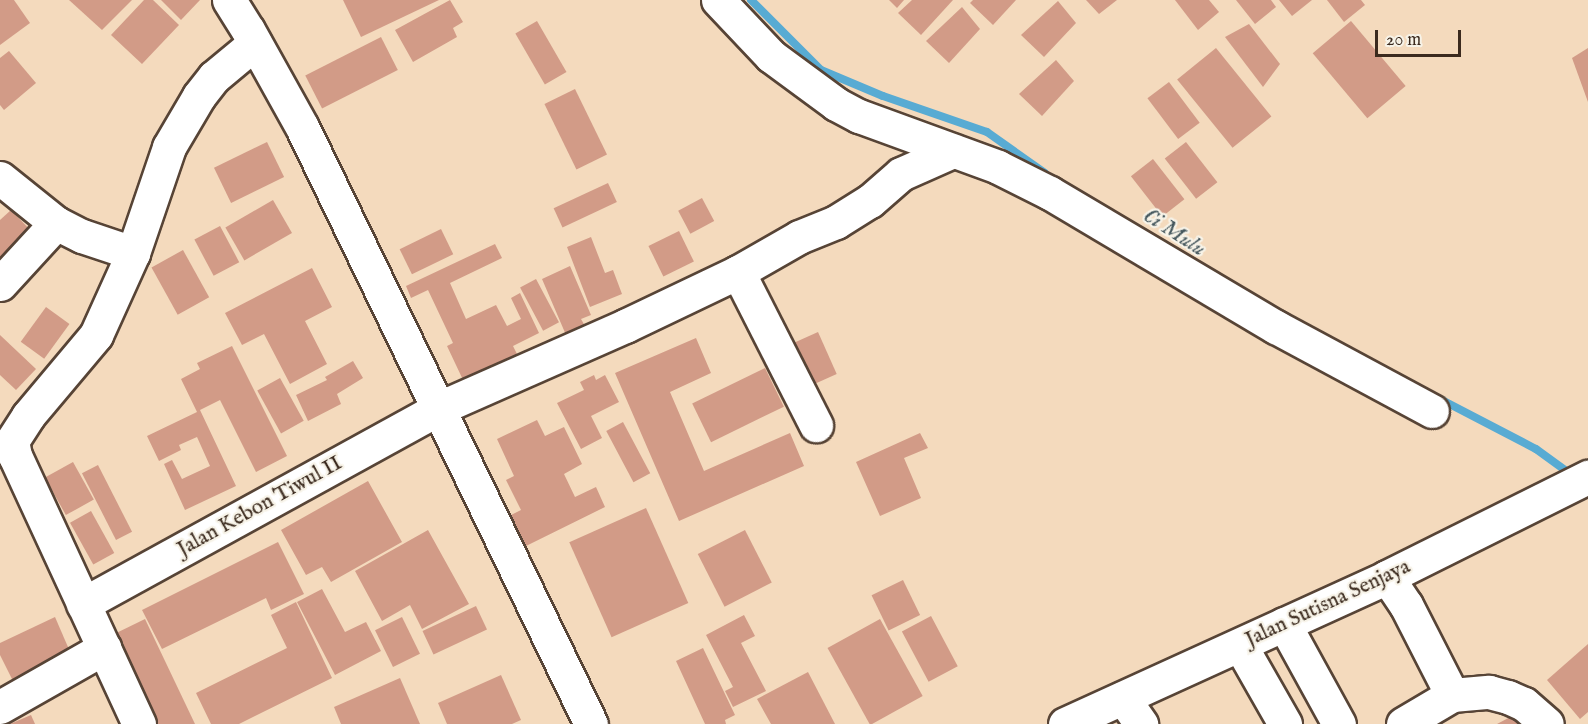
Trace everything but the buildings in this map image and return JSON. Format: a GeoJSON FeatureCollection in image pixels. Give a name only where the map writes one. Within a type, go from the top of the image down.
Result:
{"type":"FeatureCollection","features":[{"type":"Feature","properties":{"kind":"street"},"geometry":{"type":"LineString","coordinates":[[229,0],[302,127],[591,724]]}},
{"type":"Feature","properties":{"kind":"street"},"geometry":{"type":"LineString","coordinates":[[718,0],[771,56],[792,74],[836,104],[891,128],[998,167],[1050,194],[1276,327],[1432,411]]}},
{"type":"Feature","properties":{"kind":"street"},"geometry":{"type":"LineString","coordinates":[[139,724],[15,456],[12,441],[28,416],[96,335],[125,251],[169,147],[214,77],[251,37]]}},
{"type":"Feature","properties":{"kind":"street"},"geometry":{"type":"LineString","coordinates":[[891,128],[901,174]]}},
{"type":"Feature","properties":{"kind":"street","name":"Jalan Kebon Tiwul II"},"geometry":{"type":"LineString","coordinates":[[83,604],[437,409],[625,326],[738,272],[799,237],[837,222],[870,201],[901,174],[953,151]]}},
{"type":"Feature","properties":{"kind":"street"},"geometry":{"type":"LineString","coordinates":[[0,178],[69,230],[125,251]]}},
{"type":"Feature","properties":{"kind":"street"},"geometry":{"type":"LineString","coordinates":[[0,284],[69,230]]}},
{"type":"Feature","properties":{"kind":"street"},"geometry":{"type":"LineString","coordinates":[[738,272],[816,425]]}},
{"type":"Feature","properties":{"kind":"street","name":"Jalan Sutisna Senjaya"},"geometry":{"type":"LineString","coordinates":[[1065,724],[1132,711],[1240,645],[1387,577],[1588,477]]}},
{"type":"Feature","properties":{"kind":"street"},"geometry":{"type":"LineString","coordinates":[[1387,577],[1406,605],[1452,695]]}},
{"type":"Feature","properties":{"kind":"street"},"geometry":{"type":"LineString","coordinates":[[1284,624],[1340,724]]}},
{"type":"Feature","properties":{"kind":"street"},"geometry":{"type":"LineString","coordinates":[[1240,645],[1285,724]]}},
{"type":"Feature","properties":{"kind":"street"},"geometry":{"type":"LineString","coordinates":[[0,707],[104,648]]}},
{"type":"Feature","properties":{"kind":"street"},"geometry":{"type":"LineString","coordinates":[[1403,724],[1452,695],[1488,692],[1524,704],[1547,724]]}},
{"type":"Feature","properties":{"kind":"waterway","name":"Ci Mulu"},"geometry":{"type":"LineString","coordinates":[[751,0],[821,70],[883,96],[987,132],[1045,173]]}},
{"type":"Feature","properties":{"kind":"waterway","name":"Ci Mulu"},"geometry":{"type":"LineString","coordinates":[[1436,397],[1536,449],[1573,476]]}}]}
